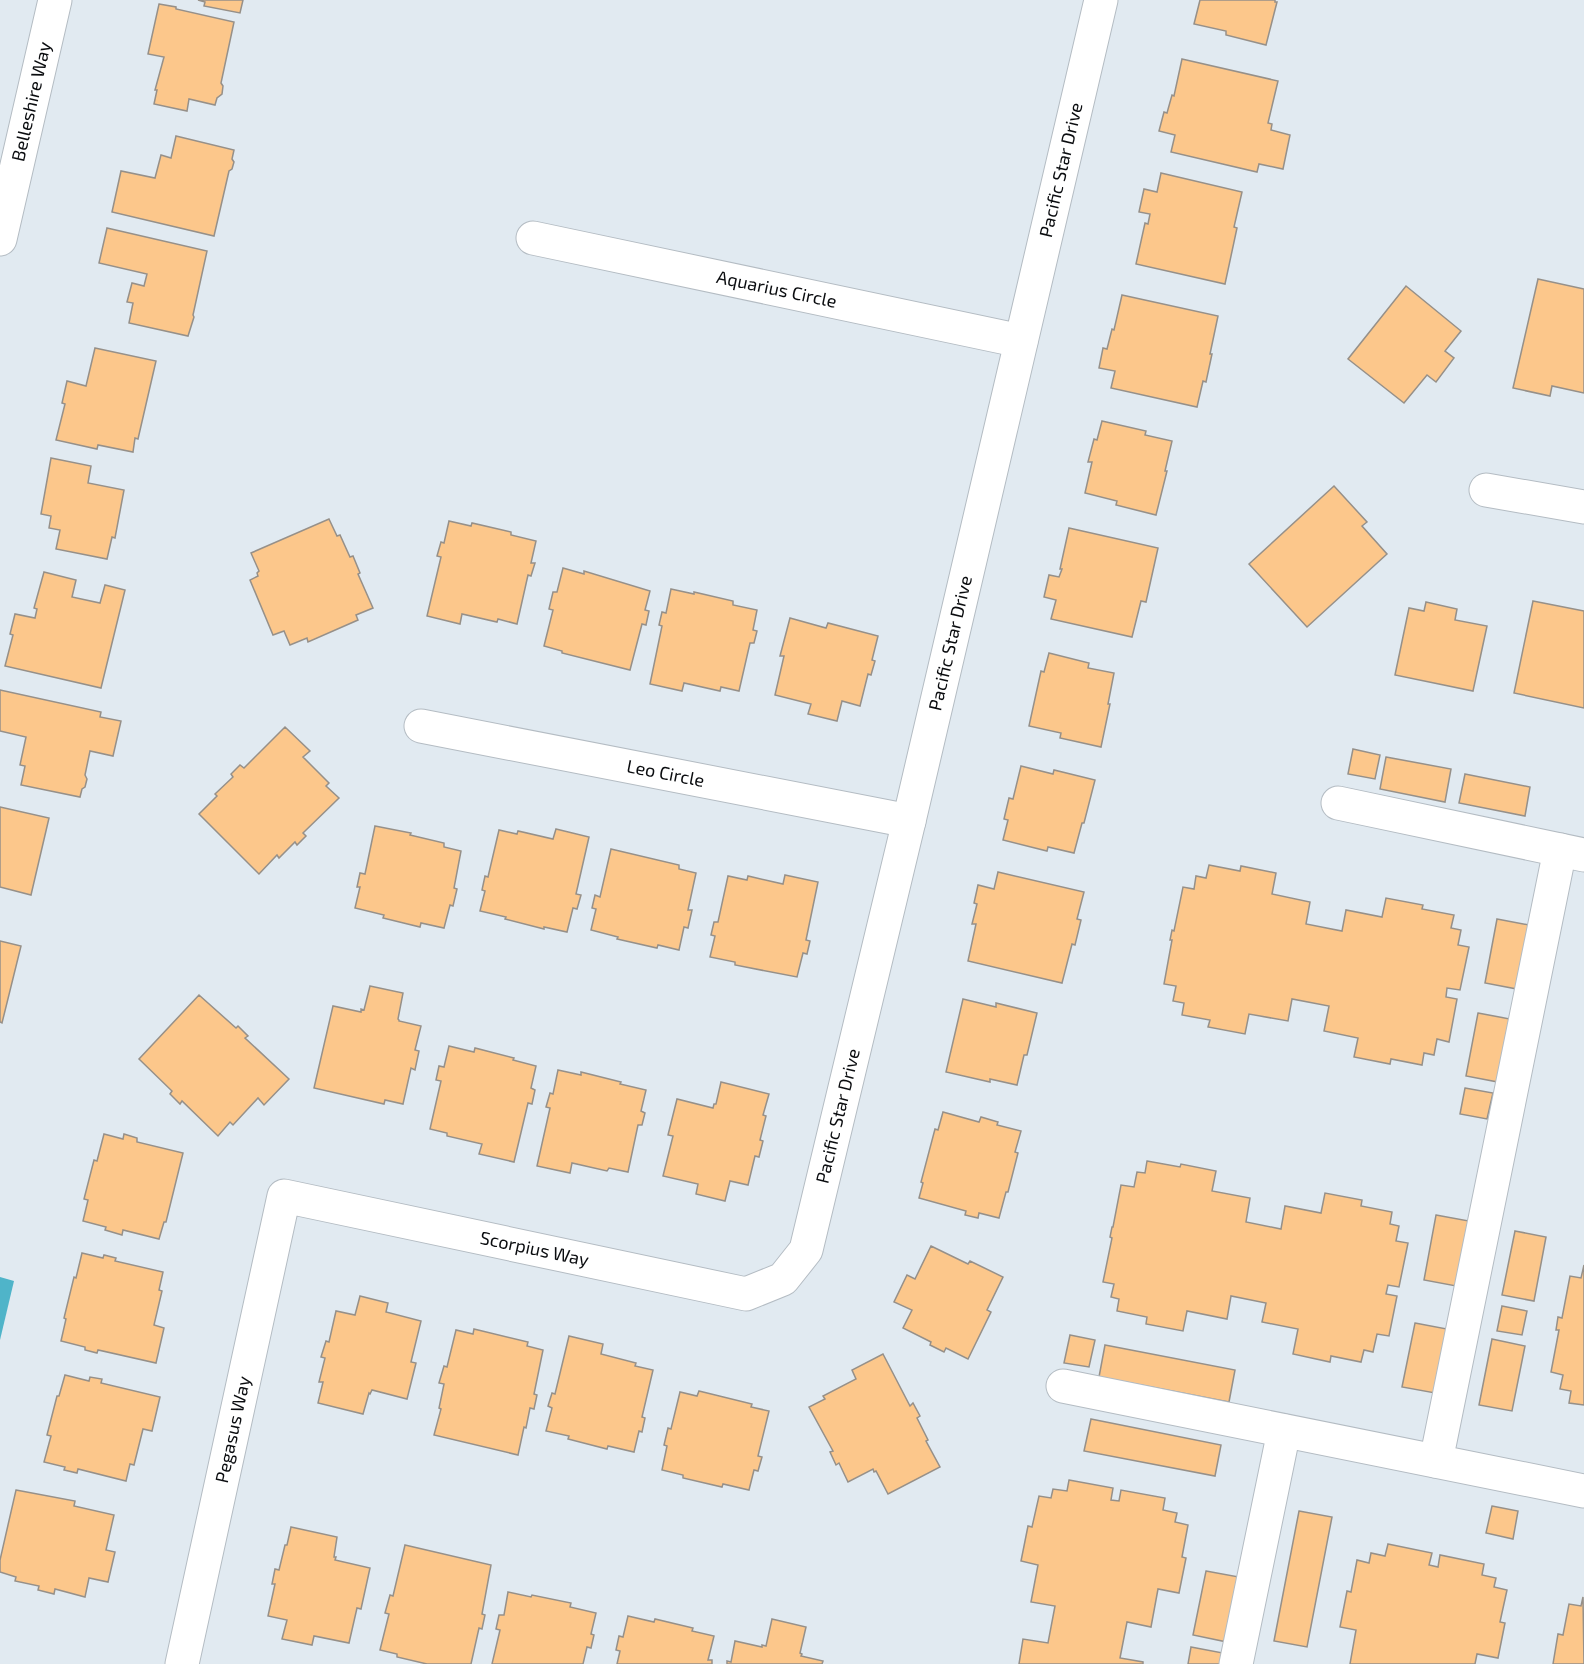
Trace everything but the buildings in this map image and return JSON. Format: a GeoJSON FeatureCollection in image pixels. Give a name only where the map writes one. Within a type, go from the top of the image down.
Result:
{"type":"FeatureCollection","features":[{"type":"Feature","properties":{"kind":"street","name":"Belleshire Way"},"geometry":{"type":"LineString","coordinates":[[0,239],[55,0]]}},
{"type":"Feature","properties":{"kind":"street","name":"Pacific Star Drive"},"geometry":{"type":"LineString","coordinates":[[783,1279],[806,1250],[1101,0]]}},
{"type":"Feature","properties":{"kind":"street","name":"Aquarius Circle"},"geometry":{"type":"LineString","coordinates":[[533,238],[1021,341]]}},
{"type":"Feature","properties":{"kind":"street"},"geometry":{"type":"LineString","coordinates":[[1486,490],[1584,507]]}},
{"type":"Feature","properties":{"kind":"street","name":"Leo Circle"},"geometry":{"type":"LineString","coordinates":[[422,726],[909,821]]}},
{"type":"Feature","properties":{"kind":"street"},"geometry":{"type":"LineString","coordinates":[[1338,803],[1572,853],[1436,1461]]}},
{"type":"Feature","properties":{"kind":"street","name":"Scorpius Way"},"geometry":{"type":"LineString","coordinates":[[284,1196],[746,1294],[783,1279]]}},
{"type":"Feature","properties":{"kind":"street","name":"Pegasus Way"},"geometry":{"type":"LineString","coordinates":[[182,1664],[284,1196]]}},
{"type":"Feature","properties":{"kind":"street"},"geometry":{"type":"LineString","coordinates":[[1063,1386],[1584,1491]]}},
{"type":"Feature","properties":{"kind":"street"},"geometry":{"type":"LineString","coordinates":[[1236,1664],[1284,1431]]}},
{"type":"Feature","properties":{"kind":"water"},"geometry":{"type":"Polygon","coordinates":[[[0,1277],[14,1281],[0,1340],[0,1277]]]}}]}
